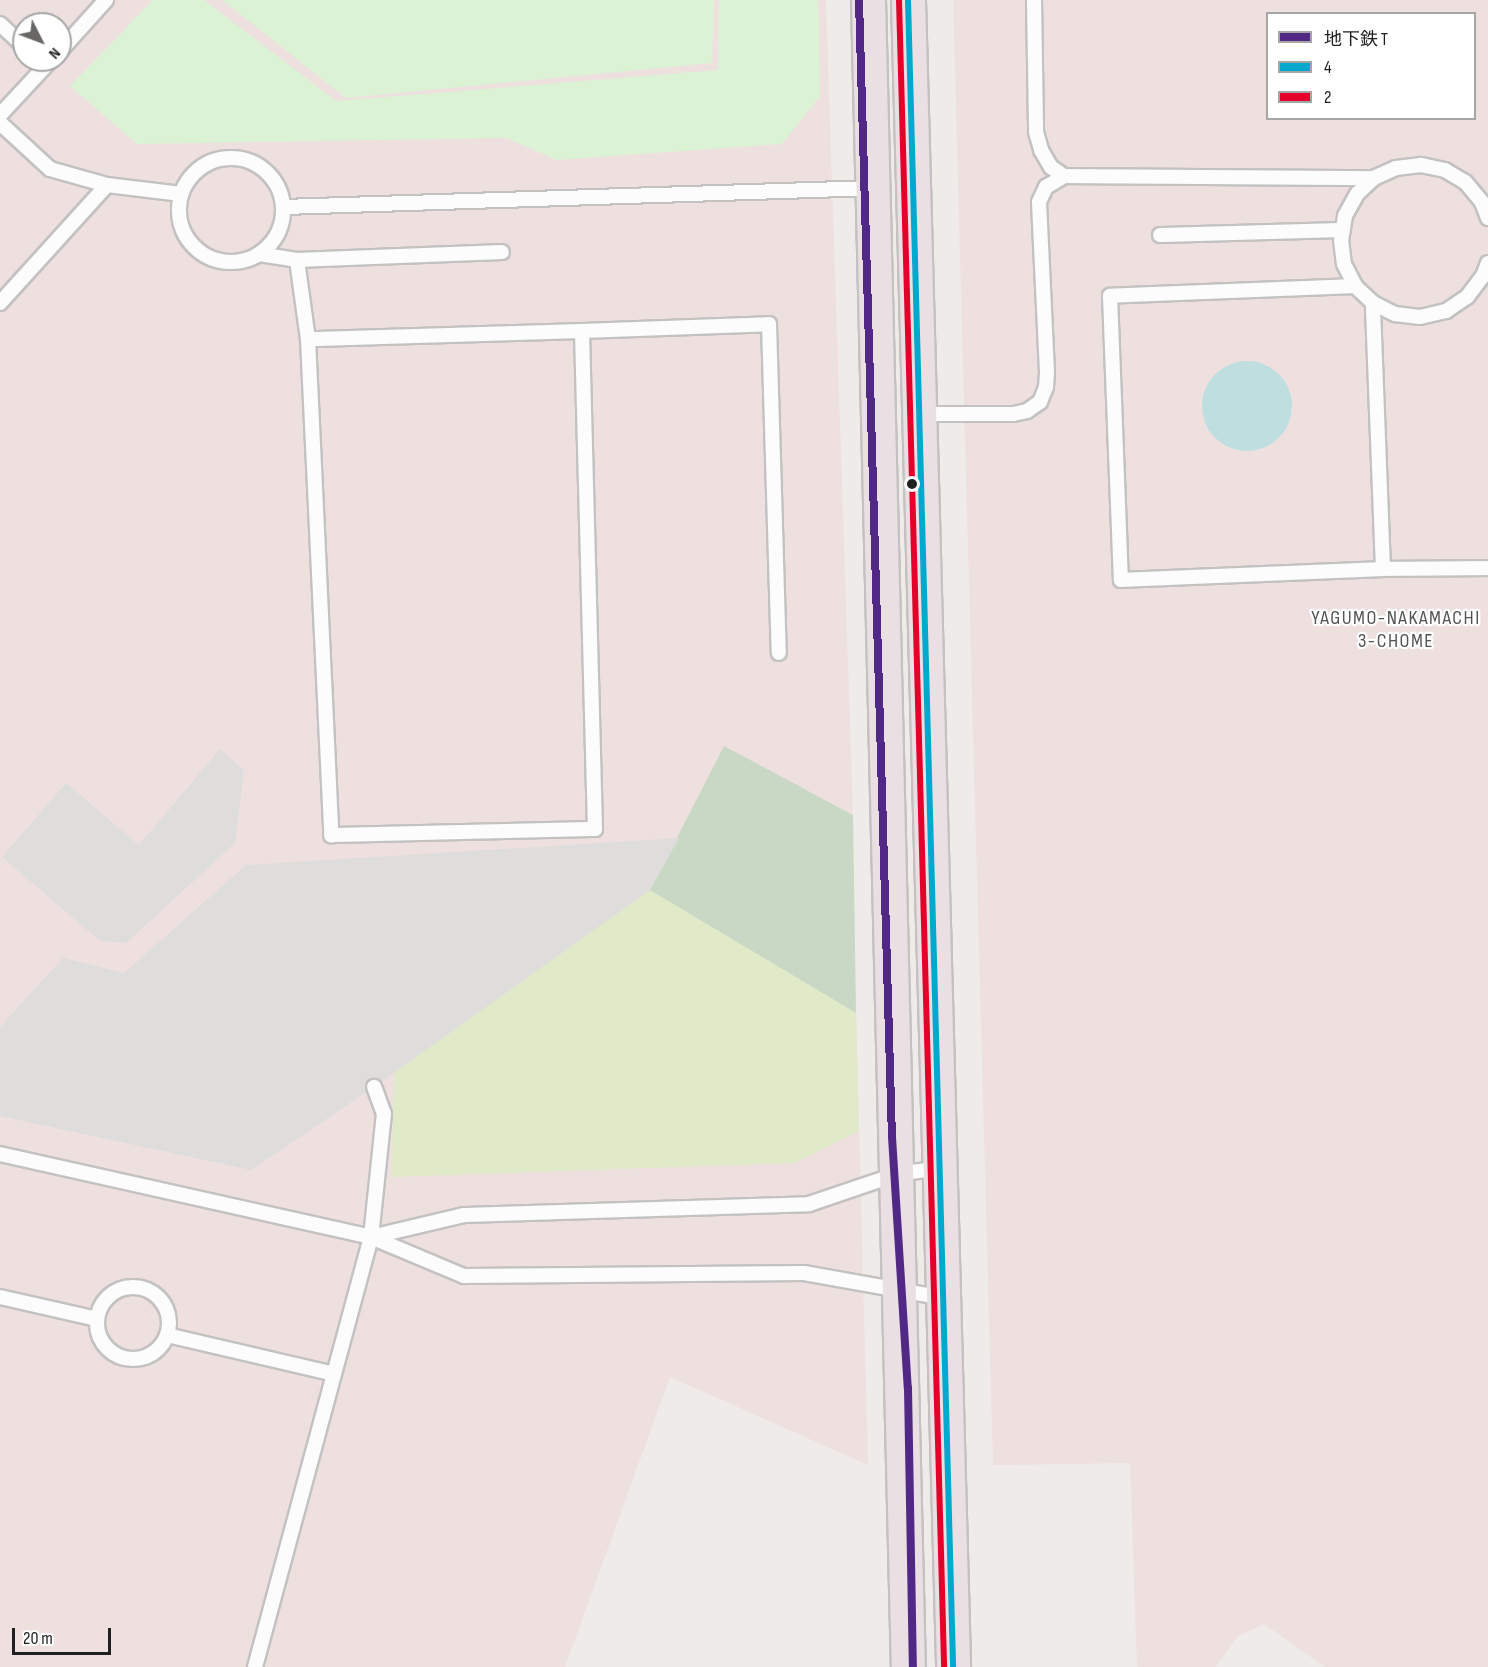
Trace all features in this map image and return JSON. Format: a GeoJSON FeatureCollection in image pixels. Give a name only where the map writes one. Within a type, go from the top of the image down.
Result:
{"type":"FeatureCollection","features":[{"type":"Feature","properties":{"kind":"highway"},"geometry":{"type":"LineString","coordinates":[[868,0],[897,1174],[897,1288],[908,1667]]}},
{"type":"Feature","properties":{"kind":"highway"},"geometry":{"type":"LineString","coordinates":[[908,0],[918,414],[945,1298],[953,1667]]}},
{"type":"Feature","properties":{"kind":"lane"},"geometry":{"type":"LineString","coordinates":[[72,38],[106,0]]}},
{"type":"Feature","properties":{"kind":"lane"},"geometry":{"type":"LineString","coordinates":[[1034,0],[1036,132],[1041,150],[1051,167],[1064,176]]}},
{"type":"Feature","properties":{"kind":"lane"},"geometry":{"type":"LineString","coordinates":[[0,24],[12,35]]}},
{"type":"Feature","properties":{"kind":"lane"},"geometry":{"type":"LineString","coordinates":[[0,115],[37,72]]}},
{"type":"Feature","properties":{"kind":"lane"},"geometry":{"type":"LineString","coordinates":[[0,123],[50,169],[107,185],[181,194]]}},
{"type":"Feature","properties":{"kind":"lane"},"geometry":{"type":"LineString","coordinates":[[230,157],[246,159],[261,166],[273,178],[281,192],[284,207],[281,226],[272,242],[259,254],[242,261],[224,262],[207,256],[192,245],[182,230],[179,212],[181,194],[188,179],[200,168],[214,160],[230,157]]}},
{"type":"Feature","properties":{"kind":"lane"},"geometry":{"type":"LineString","coordinates":[[1486,273],[1467,297],[1446,311],[1420,317],[1395,314],[1373,303],[1355,286],[1344,264],[1341,240],[1345,216],[1356,195],[1374,178],[1396,168],[1412,166],[1445,170],[1465,182],[1482,202],[1488,218]]}},
{"type":"Feature","properties":{"kind":"lane"},"geometry":{"type":"LineString","coordinates":[[918,414],[1013,414],[1027,411],[1040,402],[1046,387],[1047,372],[1039,202],[1046,187],[1064,176],[1374,178]]}},
{"type":"Feature","properties":{"kind":"lane"},"geometry":{"type":"LineString","coordinates":[[0,303],[107,185]]}},
{"type":"Feature","properties":{"kind":"lane"},"geometry":{"type":"LineString","coordinates":[[284,207],[873,188]]}},
{"type":"Feature","properties":{"kind":"lane"},"geometry":{"type":"LineString","coordinates":[[1160,235],[1342,230]]}},
{"type":"Feature","properties":{"kind":"lane"},"geometry":{"type":"LineString","coordinates":[[259,254],[297,260],[502,252]]}},
{"type":"Feature","properties":{"kind":"lane"},"geometry":{"type":"LineString","coordinates":[[297,260],[308,339],[331,835],[595,829],[582,331]]}},
{"type":"Feature","properties":{"kind":"lane"},"geometry":{"type":"LineString","coordinates":[[1355,286],[1110,296],[1121,580],[1383,569],[1488,568]]}},
{"type":"Feature","properties":{"kind":"lane"},"geometry":{"type":"LineString","coordinates":[[1373,303],[1383,569]]}},
{"type":"Feature","properties":{"kind":"lane"},"geometry":{"type":"LineString","coordinates":[[308,339],[769,324],[779,653]]}},
{"type":"Feature","properties":{"kind":"lane"},"geometry":{"type":"LineString","coordinates":[[255,1667],[371,1237],[384,1114],[374,1087]]}},
{"type":"Feature","properties":{"kind":"lane"},"geometry":{"type":"LineString","coordinates":[[0,1154],[371,1237],[464,1276],[804,1273],[945,1298]]}},
{"type":"Feature","properties":{"kind":"lane"},"geometry":{"type":"LineString","coordinates":[[371,1237],[464,1215],[809,1204],[897,1174],[941,1168]]}},
{"type":"Feature","properties":{"kind":"lane"},"geometry":{"type":"LineString","coordinates":[[141,1287],[162,1300],[167,1311],[167,1335],[153,1353],[130,1360],[109,1351],[101,1342],[97,1319],[100,1307],[107,1297],[117,1290],[141,1287]]}},
{"type":"Feature","properties":{"kind":"lane"},"geometry":{"type":"LineString","coordinates":[[0,1297],[97,1319]]}},
{"type":"Feature","properties":{"kind":"lane"},"geometry":{"type":"LineString","coordinates":[[167,1335],[334,1374]]}},
{"type":"Feature","properties":{"kind":"shaded area"},"geometry":{"type":"Polygon","coordinates":[[[0,0],[826,0],[853,815],[724,747],[650,890],[856,1013],[868,1465],[670,1377],[565,1667],[0,1667],[0,0]]]}},
{"type":"Feature","properties":{"kind":"shaded area"},"geometry":{"type":"Polygon","coordinates":[[[953,0],[1488,0],[1488,1667],[1325,1667],[1264,1624],[1238,1636],[1216,1667],[1137,1667],[1130,1463],[993,1465],[953,0]]]}},
{"type":"Feature","properties":{"kind":"shaded area"},"geometry":{"type":"Polygon","coordinates":[[[220,749],[244,770],[235,843],[126,943],[100,941],[2,857],[66,783],[139,845],[220,749]]]}},
{"type":"Feature","properties":{"kind":"shaded area"},"geometry":{"type":"Polygon","coordinates":[[[679,838],[650,890],[374,1087],[251,1170],[0,1116],[0,1027],[63,958],[124,973],[246,865],[679,838]]]}},
{"type":"Feature","properties":{"kind":"green space"},"geometry":{"type":"Polygon","coordinates":[[[153,0],[204,0],[336,101],[718,70],[719,0],[818,0],[820,96],[782,144],[557,160],[506,138],[137,144],[70,86],[153,0]]]}},
{"type":"Feature","properties":{"kind":"green space"},"geometry":{"type":"Polygon","coordinates":[[[222,0],[714,0],[712,63],[346,98],[222,0]]]}},
{"type":"Feature","properties":{"kind":"green space"},"geometry":{"type":"Polygon","coordinates":[[[724,746],[853,815],[856,1013],[650,890],[724,746]]]}},
{"type":"Feature","properties":{"kind":"green space"},"geometry":{"type":"Polygon","coordinates":[[[650,890],[856,1013],[859,1131],[795,1163],[392,1177],[394,1072],[650,890]]]}},
{"type":"Feature","properties":{"kind":"water"},"geometry":{"type":"Polygon","coordinates":[[[1247,361],[1264,364],[1279,374],[1289,389],[1292,406],[1289,423],[1279,438],[1264,448],[1247,451],[1230,448],[1215,438],[1205,423],[1202,406],[1205,389],[1215,374],[1230,364],[1247,361]]]}},
{"type":"Feature","properties":{"kind":"metro line","name":"T"},"geometry":{"type":"LineString","coordinates":[[859,0],[892,1137],[908,1388],[913,1667]]}},
{"type":"Feature","properties":{"kind":"transit line","name":"2"},"geometry":{"type":"LineString","coordinates":[[899,0],[944,1667]]}},
{"type":"Feature","properties":{"kind":"transit line","name":"4"},"geometry":{"type":"LineString","coordinates":[[908,0],[953,1667]]}},
{"type":"Feature","properties":{"kind":"district","name":"YAGUMO-NAKAMACHI 3-CHOME"},"geometry":{"type":"Point","coordinates":[1396,630]}}]}
